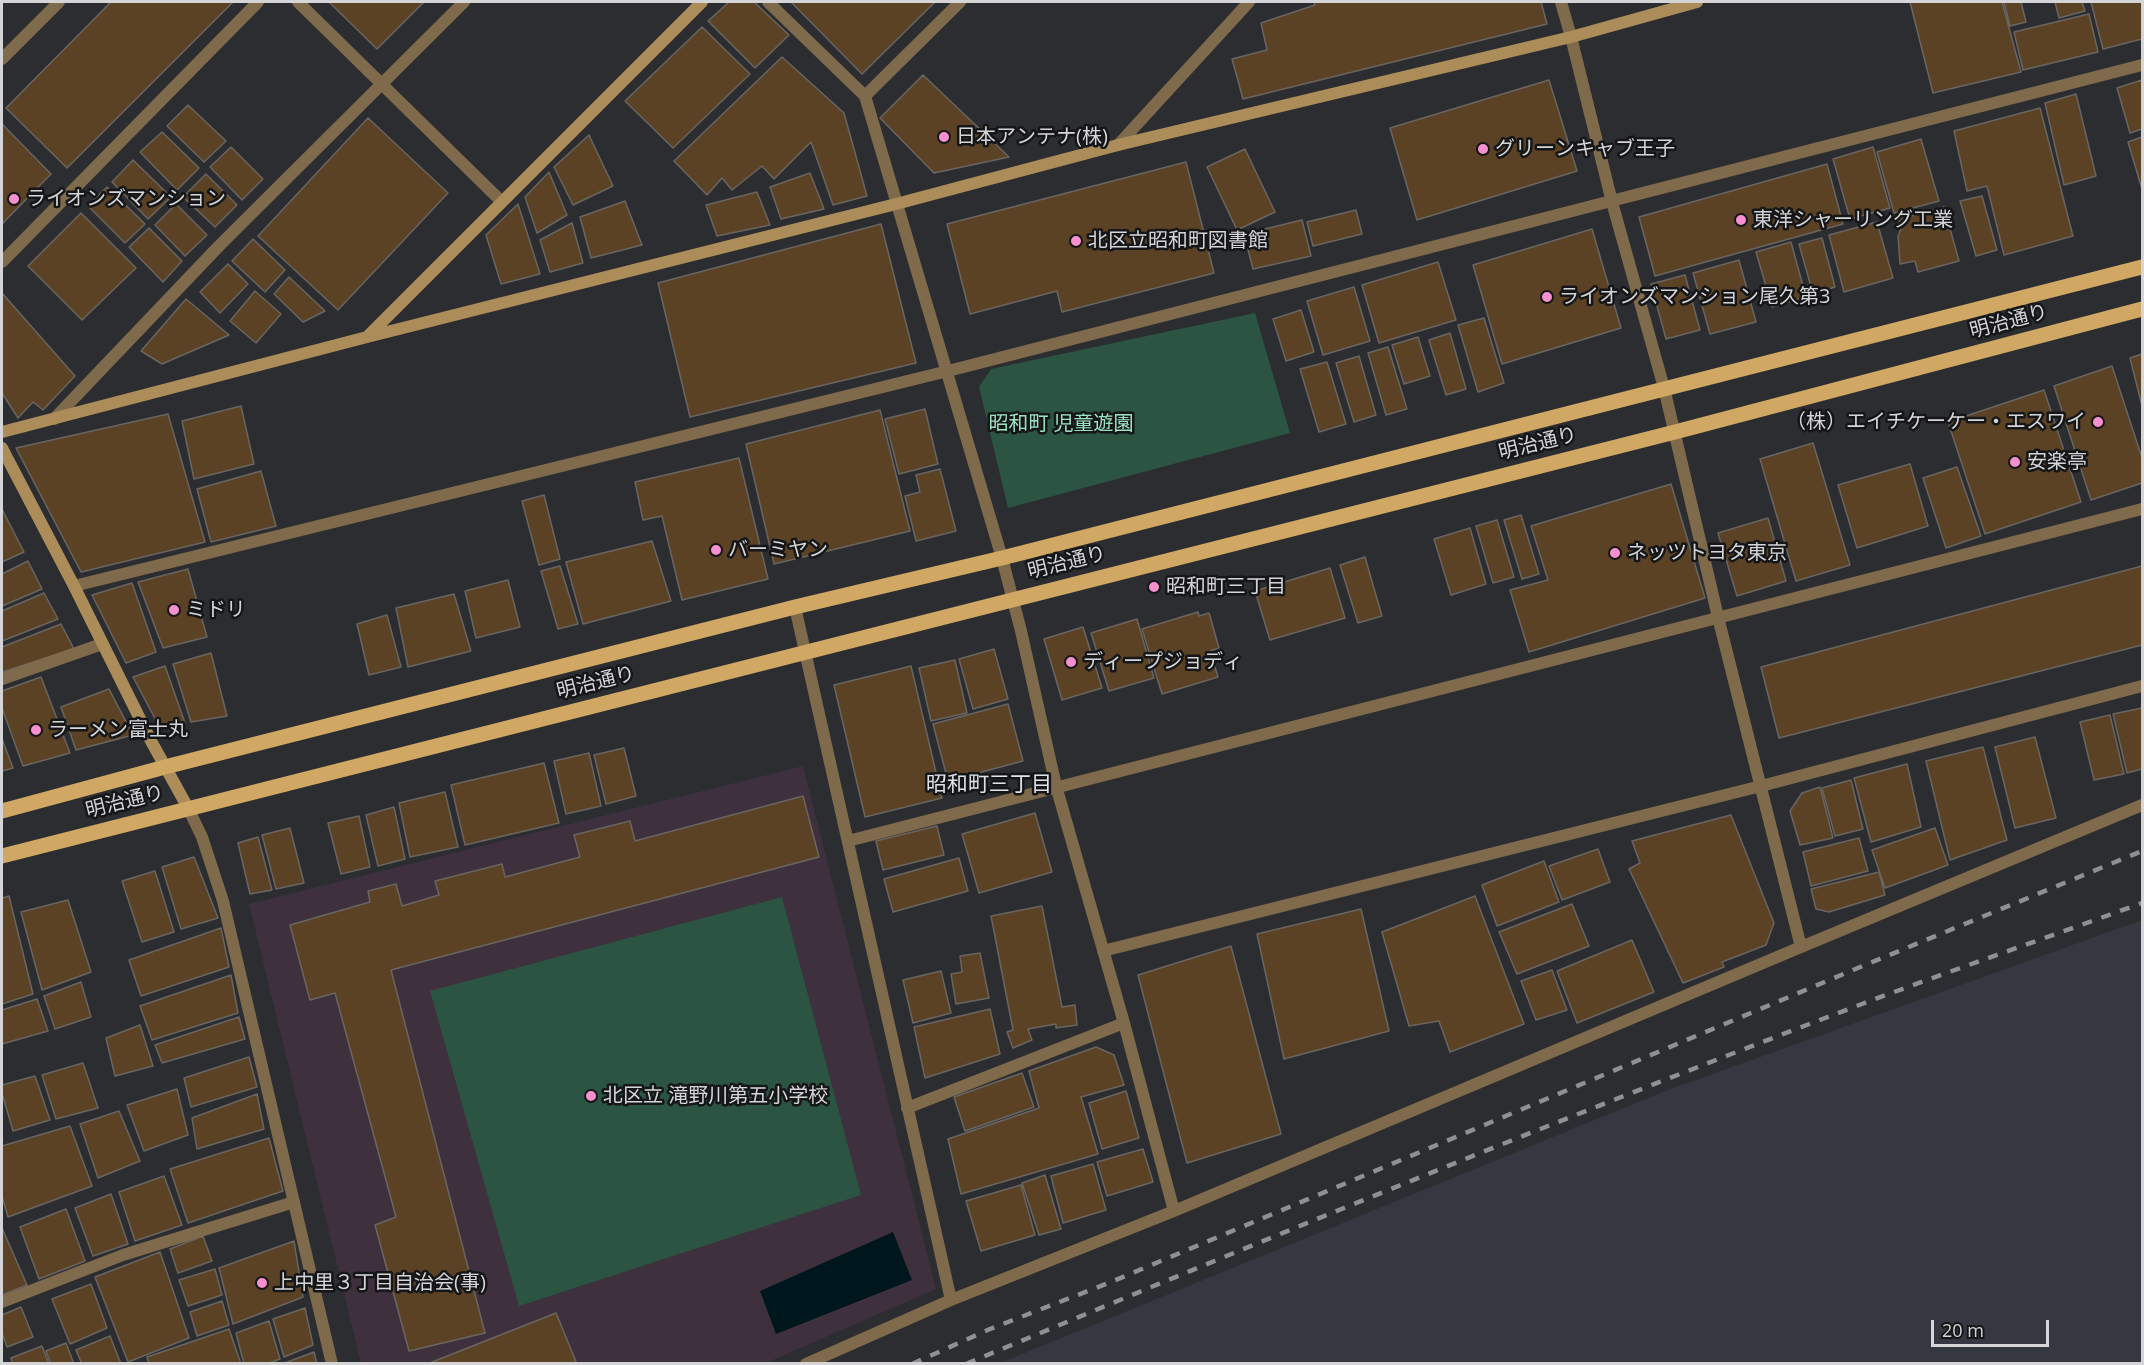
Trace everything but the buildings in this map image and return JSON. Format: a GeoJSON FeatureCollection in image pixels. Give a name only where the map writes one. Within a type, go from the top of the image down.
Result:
{"type":"FeatureCollection","features":[{"type":"Feature","properties":{"kind":"main road","name":"明治通り"},"geometry":{"type":"LineString","coordinates":[[2,811],[165,767],[1002,558],[2142,267]]}},
{"type":"Feature","properties":{"kind":"main road","name":"明治通り"},"geometry":{"type":"LineString","coordinates":[[2,856],[1012,598],[1675,432],[2142,309]]}},
{"type":"Feature","properties":{"kind":"street"},"geometry":{"type":"LineString","coordinates":[[2,59],[59,2]]}},
{"type":"Feature","properties":{"kind":"street"},"geometry":{"type":"LineString","coordinates":[[2,262],[258,2]]}},
{"type":"Feature","properties":{"kind":"street"},"geometry":{"type":"LineString","coordinates":[[298,2],[501,201]]}},
{"type":"Feature","properties":{"kind":"street"},"geometry":{"type":"LineString","coordinates":[[54,419],[219,246],[464,2]]}},
{"type":"Feature","properties":{"kind":"street"},"geometry":{"type":"LineString","coordinates":[[367,337],[702,2]]}},
{"type":"Feature","properties":{"kind":"street"},"geometry":{"type":"LineString","coordinates":[[768,2],[865,96],[1002,558],[1056,786],[1124,1023],[1174,1211]]}},
{"type":"Feature","properties":{"kind":"street"},"geometry":{"type":"LineString","coordinates":[[865,96],[960,2]]}},
{"type":"Feature","properties":{"kind":"street"},"geometry":{"type":"LineString","coordinates":[[1118,145],[1249,2]]}},
{"type":"Feature","properties":{"kind":"street"},"geometry":{"type":"LineString","coordinates":[[1561,2],[1612,202],[1664,388],[1718,617],[1802,947]]}},
{"type":"Feature","properties":{"kind":"street"},"geometry":{"type":"LineString","coordinates":[[2,432],[367,337],[896,204],[1118,145],[1571,37],[1697,2]]}},
{"type":"Feature","properties":{"kind":"street"},"geometry":{"type":"LineString","coordinates":[[75,586],[948,371],[2142,65]]}},
{"type":"Feature","properties":{"kind":"street"},"geometry":{"type":"LineString","coordinates":[[2,448],[75,586],[102,645],[202,837],[223,901],[332,1364]]}},
{"type":"Feature","properties":{"kind":"street"},"geometry":{"type":"LineString","coordinates":[[848,841],[2142,509]]}},
{"type":"Feature","properties":{"kind":"street"},"geometry":{"type":"LineString","coordinates":[[795,608],[951,1300]]}},
{"type":"Feature","properties":{"kind":"street"},"geometry":{"type":"LineString","coordinates":[[2,679],[102,645]]}},
{"type":"Feature","properties":{"kind":"street"},"geometry":{"type":"LineString","coordinates":[[1103,951],[1761,786],[2142,686]]}},
{"type":"Feature","properties":{"kind":"street"},"geometry":{"type":"LineString","coordinates":[[806,1364],[951,1300],[1174,1211],[2142,805]]}},
{"type":"Feature","properties":{"kind":"street"},"geometry":{"type":"LineString","coordinates":[[907,1108],[1124,1023]]}},
{"type":"Feature","properties":{"kind":"street"},"geometry":{"type":"LineString","coordinates":[[2,1302],[123,1255],[294,1202]]}},
{"type":"Feature","properties":{"kind":"shaded area","name":"北区立 滝野川第五小学校"},"geometry":{"type":"Polygon","coordinates":[[[803,766],[936,1289],[766,1363],[361,1363],[249,904],[803,766]]]}},
{"type":"Feature","properties":{"kind":"shaded area"},"geometry":{"type":"Polygon","coordinates":[[[2142,920],[2142,1363],[1000,1363],[1668,1090],[2142,920]]]}},
{"type":"Feature","properties":{"kind":"green space","name":"昭和町 児童遊園"},"geometry":{"type":"Polygon","coordinates":[[[1255,313],[1290,433],[1008,508],[979,387],[991,369],[1255,313]]]}},
{"type":"Feature","properties":{"kind":"green space"},"geometry":{"type":"Polygon","coordinates":[[[782,897],[861,1195],[519,1306],[430,991],[782,897]]]}},
{"type":"Feature","properties":{"kind":"water"},"geometry":{"type":"Polygon","coordinates":[[[893,1232],[912,1280],[776,1334],[760,1291],[893,1232]]]}},
{"type":"Feature","properties":{"kind":"railway"},"geometry":{"type":"LineString","coordinates":[[912,1364],[990,1329],[1111,1282],[2142,851]]}},
{"type":"Feature","properties":{"kind":"railway"},"geometry":{"type":"LineString","coordinates":[[966,1364],[1525,1135],[1749,1047],[2142,903]]}},
{"type":"Feature","properties":{"kind":"place","name":"日本アンテナ(株)"},"geometry":{"type":"Point","coordinates":[944,137]}},
{"type":"Feature","properties":{"kind":"place","name":"グリーンキャブ王子"},"geometry":{"type":"Point","coordinates":[1483,149]}},
{"type":"Feature","properties":{"kind":"place","name":"ライオンズマンション"},"geometry":{"type":"Point","coordinates":[14,199]}},
{"type":"Feature","properties":{"kind":"place","name":"東洋シャーリング工業"},"geometry":{"type":"Point","coordinates":[1741,220]}},
{"type":"Feature","properties":{"kind":"place","name":"北区立昭和町図書館"},"geometry":{"type":"Point","coordinates":[1076,241]}},
{"type":"Feature","properties":{"kind":"place","name":"ライオンズマンション尾久第3"},"geometry":{"type":"Point","coordinates":[1547,297]}},
{"type":"Feature","properties":{"kind":"place","name":"（株）エイチケーケー・エスワイ"},"geometry":{"type":"Point","coordinates":[2098,422]}},
{"type":"Feature","properties":{"kind":"place","name":"安楽亭"},"geometry":{"type":"Point","coordinates":[2015,462]}},
{"type":"Feature","properties":{"kind":"place","name":"バーミヤン"},"geometry":{"type":"Point","coordinates":[716,550]}},
{"type":"Feature","properties":{"kind":"place","name":"ネッツトヨタ東京"},"geometry":{"type":"Point","coordinates":[1615,553]}},
{"type":"Feature","properties":{"kind":"place","name":"昭和町三丁目"},"geometry":{"type":"Point","coordinates":[1154,587]}},
{"type":"Feature","properties":{"kind":"place","name":"ミドリ"},"geometry":{"type":"Point","coordinates":[174,610]}},
{"type":"Feature","properties":{"kind":"place","name":"ディープジョディ"},"geometry":{"type":"Point","coordinates":[1071,662]}},
{"type":"Feature","properties":{"kind":"place","name":"ラーメン富士丸"},"geometry":{"type":"Point","coordinates":[36,730]}},
{"type":"Feature","properties":{"kind":"place","name":"北区立 滝野川第五小学校"},"geometry":{"type":"Point","coordinates":[591,1096]}},
{"type":"Feature","properties":{"kind":"place","name":"上中里３丁目自治会(事)"},"geometry":{"type":"Point","coordinates":[262,1283]}},
{"type":"Feature","properties":{"kind":"district","name":"昭和町三丁目"},"geometry":{"type":"Point","coordinates":[989,785]}}]}
